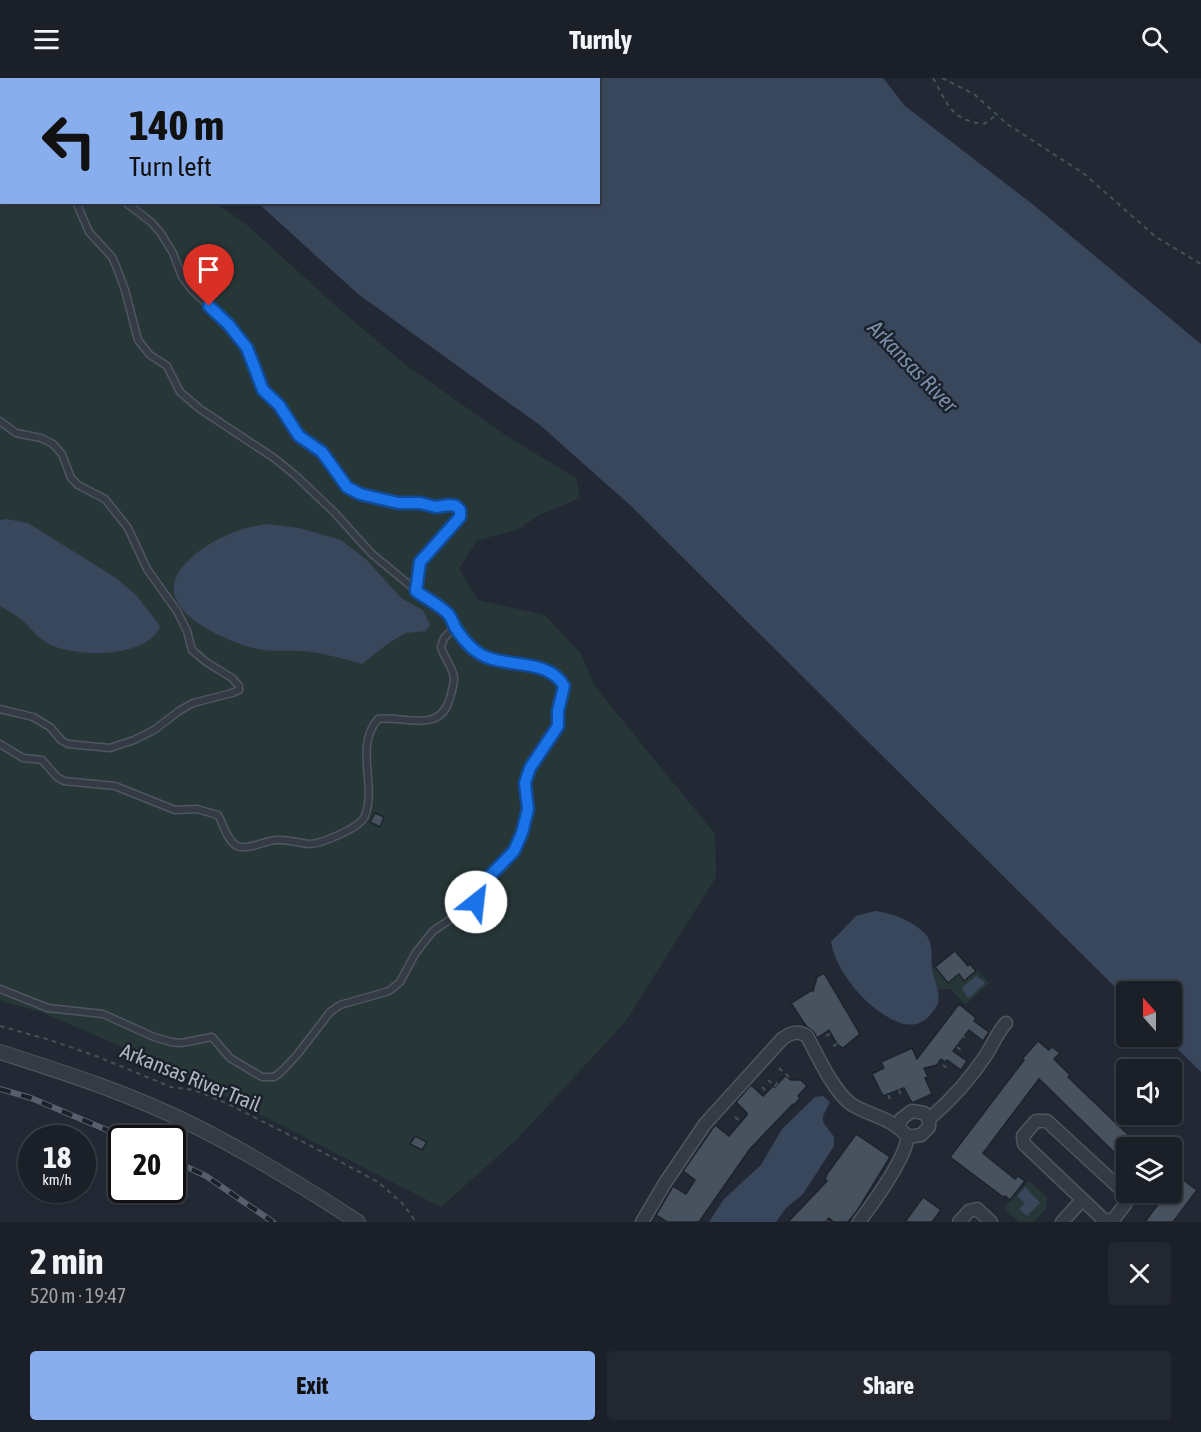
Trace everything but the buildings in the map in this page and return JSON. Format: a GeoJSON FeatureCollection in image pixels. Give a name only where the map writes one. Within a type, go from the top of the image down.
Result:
{"type":"FeatureCollection","features":[{"type":"Feature","properties":{"kind":"street"},"geometry":{"type":"LineString","coordinates":[[929,1119],[950,1100],[968,1078],[1006,1023]]}},
{"type":"Feature","properties":{"kind":"street"},"geometry":{"type":"LineString","coordinates":[[642,1222],[705,1124],[764,1057],[782,1039],[792,1033],[807,1036],[840,1093],[850,1104],[899,1126],[908,1137]]}},
{"type":"Feature","properties":{"kind":"street"},"geometry":{"type":"LineString","coordinates":[[0,1052],[87,1081],[196,1126],[260,1161],[358,1222]]}},
{"type":"Feature","properties":{"kind":"street"},"geometry":{"type":"LineString","coordinates":[[899,1126],[901,1119],[912,1111],[924,1113],[929,1119],[929,1127],[921,1135],[908,1137]]}},
{"type":"Feature","properties":{"kind":"street"},"geometry":{"type":"LineString","coordinates":[[1036,1121],[1047,1121],[1126,1194],[1126,1203],[1113,1220],[1104,1220],[1082,1200],[1024,1144],[1023,1136],[1036,1121]]}},
{"type":"Feature","properties":{"kind":"street"},"geometry":{"type":"LineString","coordinates":[[858,1222],[872,1204],[906,1147],[908,1137]]}},
{"type":"Feature","properties":{"kind":"street"},"geometry":{"type":"LineString","coordinates":[[1062,1222],[1082,1200]]}},
{"type":"Feature","properties":{"kind":"street"},"geometry":{"type":"LineString","coordinates":[[959,1222],[969,1211],[977,1209],[991,1222]]}},
{"type":"Feature","properties":{"kind":"lane"},"geometry":{"type":"LineString","coordinates":[[0,989],[48,1008],[103,1014],[154,1037],[171,1042],[181,1043],[212,1037],[230,1058],[267,1079],[274,1077],[281,1072],[330,1012],[354,1000],[389,991],[400,982],[425,941],[439,927],[476,902],[482,894],[485,881],[514,851],[522,833],[528,809],[525,783],[527,775],[558,726],[558,711],[564,686],[561,680],[546,670],[531,665],[487,658],[473,650],[443,609],[435,606],[372,554],[334,512],[295,475],[274,458],[200,409],[180,392],[167,366],[150,355],[138,340],[125,290],[112,257],[89,232],[77,204]]}},
{"type":"Feature","properties":{"kind":"lane"},"geometry":{"type":"LineString","coordinates":[[128,204],[160,232],[173,253],[182,277],[192,290],[229,325],[247,348],[263,390],[279,405],[299,436],[322,452],[347,487],[360,494],[398,503],[420,503],[436,507],[449,505],[456,506],[460,510],[460,517],[420,562],[416,591]]}},
{"type":"Feature","properties":{"kind":"lane"},"geometry":{"type":"LineString","coordinates":[[0,421],[16,433],[41,438],[53,444],[62,454],[71,478],[78,486],[105,499],[128,528],[147,569],[177,611],[187,631],[192,650],[206,662],[232,678],[239,686],[239,690],[232,693],[193,703],[134,740],[110,748],[68,744],[61,740],[50,727],[33,717],[0,710]]}},
{"type":"Feature","properties":{"kind":"lane"},"geometry":{"type":"LineString","coordinates":[[0,744],[23,758],[42,760],[63,781],[115,786],[175,810],[197,809],[218,814],[230,840],[237,846],[244,847],[275,840],[318,843],[353,828],[365,817],[369,795],[367,743],[373,725],[378,719],[429,720],[438,718],[447,708],[454,677],[441,647],[444,638],[455,627]]}},
{"type":"Feature","properties":{"kind":"path"},"geometry":{"type":"LineString","coordinates":[[933,78],[953,112],[968,122],[984,124],[996,115]]}},
{"type":"Feature","properties":{"kind":"path"},"geometry":{"type":"LineString","coordinates":[[942,78],[974,94],[996,115],[1083,173],[1156,237],[1201,264]]}},
{"type":"Feature","properties":{"kind":"path"},"geometry":{"type":"LineString","coordinates":[[814,1016],[824,1010]]}},
{"type":"Feature","properties":{"kind":"path"},"geometry":{"type":"LineString","coordinates":[[820,1024],[825,1021]]}},
{"type":"Feature","properties":{"kind":"path","name":"Arkansas River Trail"},"geometry":{"type":"LineString","coordinates":[[0,1026],[87,1053],[171,1087],[194,1090],[226,1103],[378,1182],[402,1203],[416,1222]]}},
{"type":"Feature","properties":{"kind":"path"},"geometry":{"type":"LineString","coordinates":[[971,1027],[976,1031]]}},
{"type":"Feature","properties":{"kind":"path"},"geometry":{"type":"LineString","coordinates":[[826,1036],[836,1030]]}},
{"type":"Feature","properties":{"kind":"path"},"geometry":{"type":"LineString","coordinates":[[961,1035],[969,1040]]}},
{"type":"Feature","properties":{"kind":"path"},"geometry":{"type":"LineString","coordinates":[[832,1046],[837,1044]]}},
{"type":"Feature","properties":{"kind":"path"},"geometry":{"type":"LineString","coordinates":[[957,1047],[961,1050]]}},
{"type":"Feature","properties":{"kind":"path"},"geometry":{"type":"LineString","coordinates":[[951,1055],[955,1058]]}},
{"type":"Feature","properties":{"kind":"path"},"geometry":{"type":"LineString","coordinates":[[943,1065],[948,1069]]}},
{"type":"Feature","properties":{"kind":"path"},"geometry":{"type":"LineString","coordinates":[[779,1068],[792,1080]]}},
{"type":"Feature","properties":{"kind":"path"},"geometry":{"type":"LineString","coordinates":[[768,1080],[775,1086],[778,1082]]}},
{"type":"Feature","properties":{"kind":"path"},"geometry":{"type":"LineString","coordinates":[[919,1081],[922,1086]]}},
{"type":"Feature","properties":{"kind":"path"},"geometry":{"type":"LineString","coordinates":[[908,1086],[911,1091]]}},
{"type":"Feature","properties":{"kind":"path"},"geometry":{"type":"LineString","coordinates":[[762,1087],[767,1092]]}},
{"type":"Feature","properties":{"kind":"path"},"geometry":{"type":"LineString","coordinates":[[899,1090],[901,1096]]}},
{"type":"Feature","properties":{"kind":"path"},"geometry":{"type":"LineString","coordinates":[[756,1094],[761,1100]]}},
{"type":"Feature","properties":{"kind":"path"},"geometry":{"type":"LineString","coordinates":[[888,1095],[891,1101]]}},
{"type":"Feature","properties":{"kind":"path"},"geometry":{"type":"LineString","coordinates":[[748,1103],[752,1106]]}},
{"type":"Feature","properties":{"kind":"path"},"geometry":{"type":"LineString","coordinates":[[735,1117],[741,1122]]}},
{"type":"Feature","properties":{"kind":"path"},"geometry":{"type":"LineString","coordinates":[[722,1135],[727,1138]]}},
{"type":"Feature","properties":{"kind":"path"},"geometry":{"type":"LineString","coordinates":[[715,1144],[720,1148]]}},
{"type":"Feature","properties":{"kind":"path"},"geometry":{"type":"LineString","coordinates":[[864,1152],[875,1159]]}},
{"type":"Feature","properties":{"kind":"path"},"geometry":{"type":"LineString","coordinates":[[708,1154],[713,1157]]}},
{"type":"Feature","properties":{"kind":"path"},"geometry":{"type":"LineString","coordinates":[[701,1163],[711,1171]]}},
{"type":"Feature","properties":{"kind":"path"},"geometry":{"type":"LineString","coordinates":[[865,1166],[870,1168]]}},
{"type":"Feature","properties":{"kind":"path"},"geometry":{"type":"LineString","coordinates":[[694,1173],[699,1176]]}},
{"type":"Feature","properties":{"kind":"path"},"geometry":{"type":"LineString","coordinates":[[859,1176],[864,1178]]}},
{"type":"Feature","properties":{"kind":"path"},"geometry":{"type":"LineString","coordinates":[[850,1186],[857,1190]]}},
{"type":"Feature","properties":{"kind":"path"},"geometry":{"type":"LineString","coordinates":[[680,1193],[684,1195]]}},
{"type":"Feature","properties":{"kind":"path"},"geometry":{"type":"LineString","coordinates":[[844,1196],[851,1200]]}},
{"type":"Feature","properties":{"kind":"path"},"geometry":{"type":"LineString","coordinates":[[674,1203],[678,1205]]}},
{"type":"Feature","properties":{"kind":"path"},"geometry":{"type":"LineString","coordinates":[[824,1211],[834,1220]]}},
{"type":"Feature","properties":{"kind":"path"},"geometry":{"type":"LineString","coordinates":[[667,1216],[671,1218]]}},
{"type":"Feature","properties":{"kind":"shaded area"},"geometry":{"type":"Polygon","coordinates":[[[0,204],[217,204],[248,226],[338,308],[406,365],[508,437],[576,478],[580,498],[541,514],[517,530],[478,540],[459,568],[478,600],[545,615],[580,653],[596,688],[715,834],[716,877],[626,1021],[518,1138],[441,1207],[158,1062],[38,1011],[0,1001],[0,204]]]}},
{"type":"Feature","properties":{"kind":"shaded area"},"geometry":{"type":"Polygon","coordinates":[[[935,966],[948,983],[959,974],[965,980],[977,970],[989,983],[965,1005],[951,989],[938,989],[932,968],[935,966]]]}},
{"type":"Feature","properties":{"kind":"shaded area"},"geometry":{"type":"Polygon","coordinates":[[[1029,1181],[1047,1197],[1046,1209],[1034,1222],[1019,1222],[1004,1208],[1029,1181]]]}},
{"type":"Feature","properties":{"kind":"water","name":"Arkansas River"},"geometry":{"type":"Polygon","coordinates":[[[600,78],[883,78],[905,106],[1031,203],[1201,344],[1201,1072],[1175,1047],[1182,1047],[1182,981],[1116,981],[1116,988],[631,506],[541,426],[358,294],[259,204],[600,204],[600,78]]]}},
{"type":"Feature","properties":{"kind":"water"},"geometry":{"type":"Polygon","coordinates":[[[0,520],[28,523],[116,578],[136,595],[160,626],[153,637],[141,645],[109,652],[91,653],[59,648],[47,643],[21,619],[0,606],[0,520]]]}},
{"type":"Feature","properties":{"kind":"water"},"geometry":{"type":"Polygon","coordinates":[[[267,524],[299,528],[341,540],[368,561],[401,598],[423,610],[430,625],[426,631],[406,633],[390,642],[362,664],[315,653],[258,649],[226,638],[193,620],[181,607],[174,594],[175,579],[186,563],[203,548],[223,537],[245,528],[267,524]]]}},
{"type":"Feature","properties":{"kind":"water"},"geometry":{"type":"Polygon","coordinates":[[[875,911],[910,922],[929,939],[938,1003],[924,1021],[917,1024],[909,1025],[893,1020],[872,1006],[846,977],[833,951],[831,942],[856,916],[875,911]]]}},
{"type":"Feature","properties":{"kind":"water"},"geometry":{"type":"Polygon","coordinates":[[[976,976],[984,984],[970,997],[967,997],[962,988],[976,976]]]}},
{"type":"Feature","properties":{"kind":"water"},"geometry":{"type":"Polygon","coordinates":[[[823,1096],[830,1102],[823,1116],[823,1122],[834,1137],[834,1146],[803,1194],[786,1208],[776,1222],[709,1222],[724,1199],[761,1165],[782,1129],[815,1097],[823,1096]]]}},
{"type":"Feature","properties":{"kind":"water"},"geometry":{"type":"Polygon","coordinates":[[[1025,1187],[1040,1203],[1027,1216],[1019,1209],[1025,1203],[1017,1196],[1025,1187]]]}},
{"type":"Feature","properties":{"kind":"railway"},"geometry":{"type":"LineString","coordinates":[[0,1089],[31,1098],[108,1130]]}},
{"type":"Feature","properties":{"kind":"railway"},"geometry":{"type":"LineString","coordinates":[[186,1167],[206,1176],[273,1222]]}},
{"type":"Feature","properties":{"kind":"route"},"geometry":{"type":"LineString","coordinates":[[209,306],[229,325],[247,348],[263,390],[269,398],[279,405],[299,436],[322,452],[347,487],[360,494],[383,500],[420,503],[436,507],[449,505],[456,506],[460,510],[460,517],[420,562],[416,591],[435,606],[443,609],[473,650],[487,658],[531,665],[546,670],[561,680],[564,686],[558,711],[558,726],[527,775],[525,783],[528,809],[522,833],[514,851],[485,881],[482,894],[476,902]]}}]}
